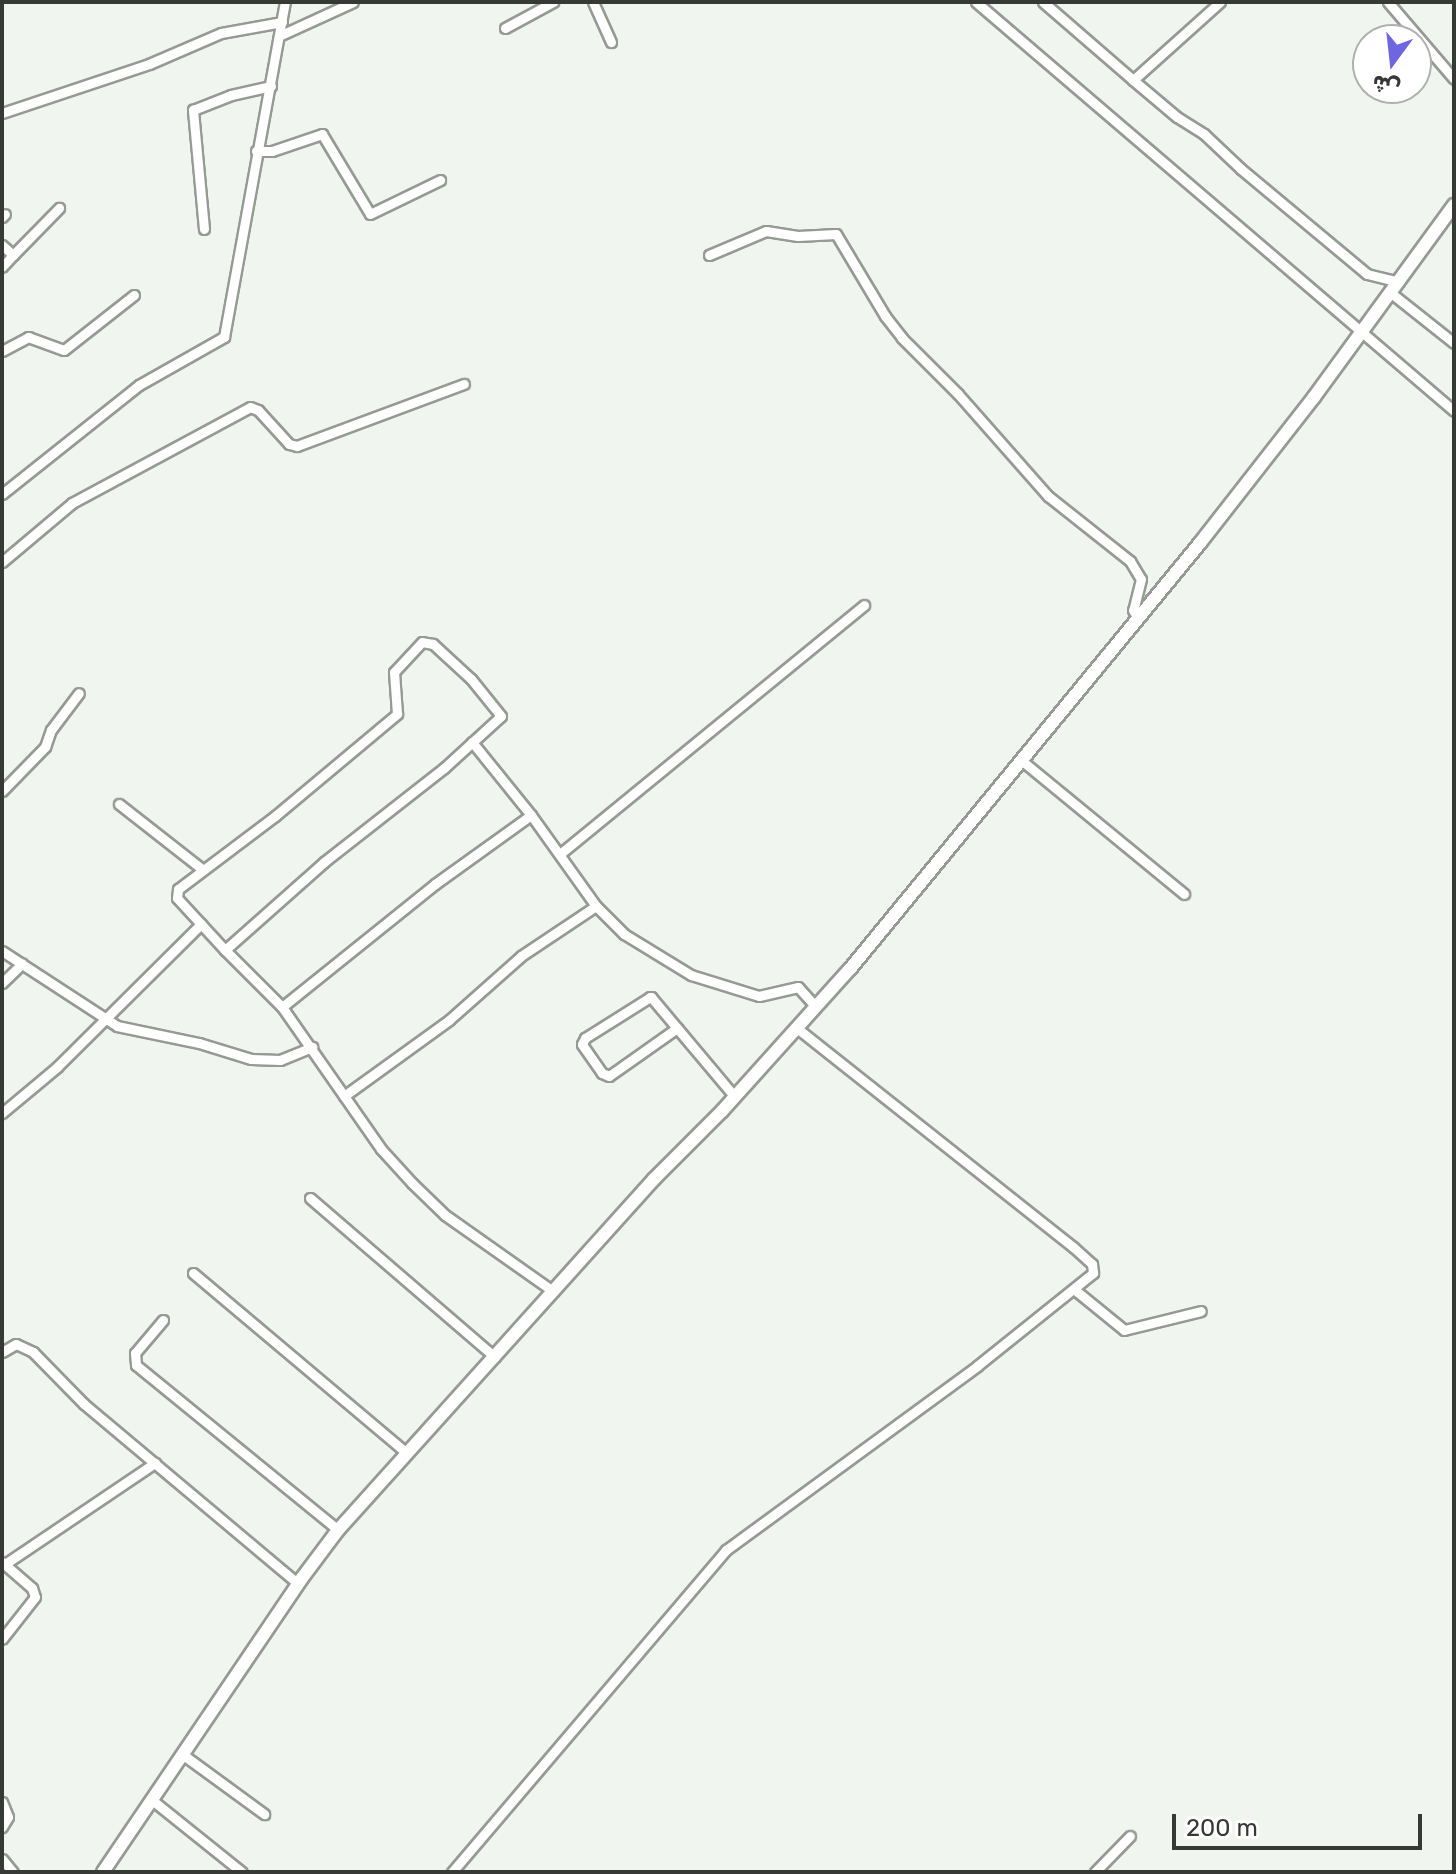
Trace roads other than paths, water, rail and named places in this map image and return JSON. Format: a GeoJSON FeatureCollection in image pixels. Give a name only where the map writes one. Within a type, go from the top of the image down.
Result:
{"type":"FeatureCollection","features":[{"type":"Feature","properties":{"kind":"street"},"geometry":{"type":"LineString","coordinates":[[2,494],[139,385],[224,337],[285,2]]}},
{"type":"Feature","properties":{"kind":"street"},"geometry":{"type":"LineString","coordinates":[[281,35],[353,2]]}},
{"type":"Feature","properties":{"kind":"street"},"geometry":{"type":"LineString","coordinates":[[505,28],[553,2]]}},
{"type":"Feature","properties":{"kind":"street"},"geometry":{"type":"LineString","coordinates":[[593,2],[611,42]]}},
{"type":"Feature","properties":{"kind":"street"},"geometry":{"type":"LineString","coordinates":[[976,2],[1454,411]]}},
{"type":"Feature","properties":{"kind":"street"},"geometry":{"type":"LineString","coordinates":[[1043,2],[1177,117],[1204,134],[1251,178],[1367,274],[1395,288],[1454,343]]}},
{"type":"Feature","properties":{"kind":"street"},"geometry":{"type":"LineString","coordinates":[[1133,80],[1220,2]]}},
{"type":"Feature","properties":{"kind":"street"},"geometry":{"type":"LineString","coordinates":[[1388,2],[1454,79]]}},
{"type":"Feature","properties":{"kind":"street"},"geometry":{"type":"LineString","coordinates":[[2,113],[149,64],[221,33],[282,22]]}},
{"type":"Feature","properties":{"kind":"street"},"geometry":{"type":"LineString","coordinates":[[204,229],[193,110],[231,95],[271,86]]}},
{"type":"Feature","properties":{"kind":"street"},"geometry":{"type":"LineString","coordinates":[[256,151],[272,151],[322,134],[370,214],[440,180]]}},
{"type":"Feature","properties":{"kind":"street"},"geometry":{"type":"LineString","coordinates":[[103,1872],[297,1583],[338,1530],[654,1179],[735,1097],[816,1007],[1138,618],[1361,334],[1454,205]]}},
{"type":"Feature","properties":{"kind":"street"},"geometry":{"type":"LineString","coordinates":[[2,267],[59,208]]}},
{"type":"Feature","properties":{"kind":"street"},"geometry":{"type":"LineString","coordinates":[[709,255],[766,231],[798,236],[836,234],[885,316],[902,338],[958,394],[1048,496],[1130,561],[1141,579],[1133,610],[1138,618]]}},
{"type":"Feature","properties":{"kind":"street"},"geometry":{"type":"LineString","coordinates":[[2,245],[13,255]]}},
{"type":"Feature","properties":{"kind":"street"},"geometry":{"type":"LineString","coordinates":[[2,351],[28,337],[64,350],[134,295]]}},
{"type":"Feature","properties":{"kind":"street"},"geometry":{"type":"LineString","coordinates":[[2,562],[72,503],[250,407],[258,410],[289,444],[297,446],[464,384]]}},
{"type":"Feature","properties":{"kind":"street"},"geometry":{"type":"LineString","coordinates":[[560,854],[864,605]]}},
{"type":"Feature","properties":{"kind":"street"},"geometry":{"type":"LineString","coordinates":[[225,950],[324,862],[501,716],[471,679],[433,644],[422,642],[394,672],[397,714],[275,816],[202,869],[176,892],[177,898],[225,950],[282,1007],[381,1149],[445,1215],[554,1292]]}},
{"type":"Feature","properties":{"kind":"street"},"geometry":{"type":"LineString","coordinates":[[2,791],[45,747],[51,730],[79,693]]}},
{"type":"Feature","properties":{"kind":"street"},"geometry":{"type":"LineString","coordinates":[[472,742],[531,815],[596,906],[624,934],[678,970],[724,983],[751,996],[769,996],[798,987],[816,1007]]}},
{"type":"Feature","properties":{"kind":"street"},"geometry":{"type":"LineString","coordinates":[[1021,760],[1157,868],[1184,894]]}},
{"type":"Feature","properties":{"kind":"street"},"geometry":{"type":"LineString","coordinates":[[119,804],[202,869]]}},
{"type":"Feature","properties":{"kind":"street"},"geometry":{"type":"LineString","coordinates":[[282,1007],[435,884],[531,815]]}},
{"type":"Feature","properties":{"kind":"street"},"geometry":{"type":"LineString","coordinates":[[344,1096],[438,1029],[521,956],[596,906]]}},
{"type":"Feature","properties":{"kind":"street"},"geometry":{"type":"LineString","coordinates":[[2,1113],[57,1067],[201,924]]}},
{"type":"Feature","properties":{"kind":"street"},"geometry":{"type":"LineString","coordinates":[[2,951],[104,1019],[132,1030],[199,1043],[251,1059],[280,1060],[312,1047]]}},
{"type":"Feature","properties":{"kind":"street"},"geometry":{"type":"LineString","coordinates":[[2,983],[22,964]]}},
{"type":"Feature","properties":{"kind":"street"},"geometry":{"type":"LineString","coordinates":[[677,1028],[609,1076],[602,1073],[582,1044],[585,1038],[647,996],[677,1028],[735,1097]]}},
{"type":"Feature","properties":{"kind":"street"},"geometry":{"type":"LineString","coordinates":[[452,1872],[726,1550],[771,1521],[1091,1278],[1092,1264],[797,1028]]}},
{"type":"Feature","properties":{"kind":"street"},"geometry":{"type":"LineString","coordinates":[[310,1198],[495,1357]]}},
{"type":"Feature","properties":{"kind":"street"},"geometry":{"type":"LineString","coordinates":[[193,1273],[407,1453]]}},
{"type":"Feature","properties":{"kind":"street"},"geometry":{"type":"LineString","coordinates":[[1075,1290],[1124,1330],[1201,1311]]}},
{"type":"Feature","properties":{"kind":"street"},"geometry":{"type":"LineString","coordinates":[[163,1320],[135,1353],[136,1365],[338,1530]]}},
{"type":"Feature","properties":{"kind":"street"},"geometry":{"type":"LineString","coordinates":[[2,1352],[11,1345],[22,1344],[84,1404],[297,1583]]}},
{"type":"Feature","properties":{"kind":"street"},"geometry":{"type":"LineString","coordinates":[[2,1639],[35,1597],[32,1588],[3,1563],[155,1463]]}},
{"type":"Feature","properties":{"kind":"street"},"geometry":{"type":"LineString","coordinates":[[182,1754],[264,1814]]}},
{"type":"Feature","properties":{"kind":"street"},"geometry":{"type":"LineString","coordinates":[[152,1800],[242,1872]]}},
{"type":"Feature","properties":{"kind":"street"},"geometry":{"type":"LineString","coordinates":[[2,1802],[8,1817],[2,1827]]}},
{"type":"Feature","properties":{"kind":"street"},"geometry":{"type":"LineString","coordinates":[[1095,1872],[1130,1836]]}},
{"type":"Feature","properties":{"kind":"street"},"geometry":{"type":"LineString","coordinates":[[2,1859],[13,1872]]}}]}
